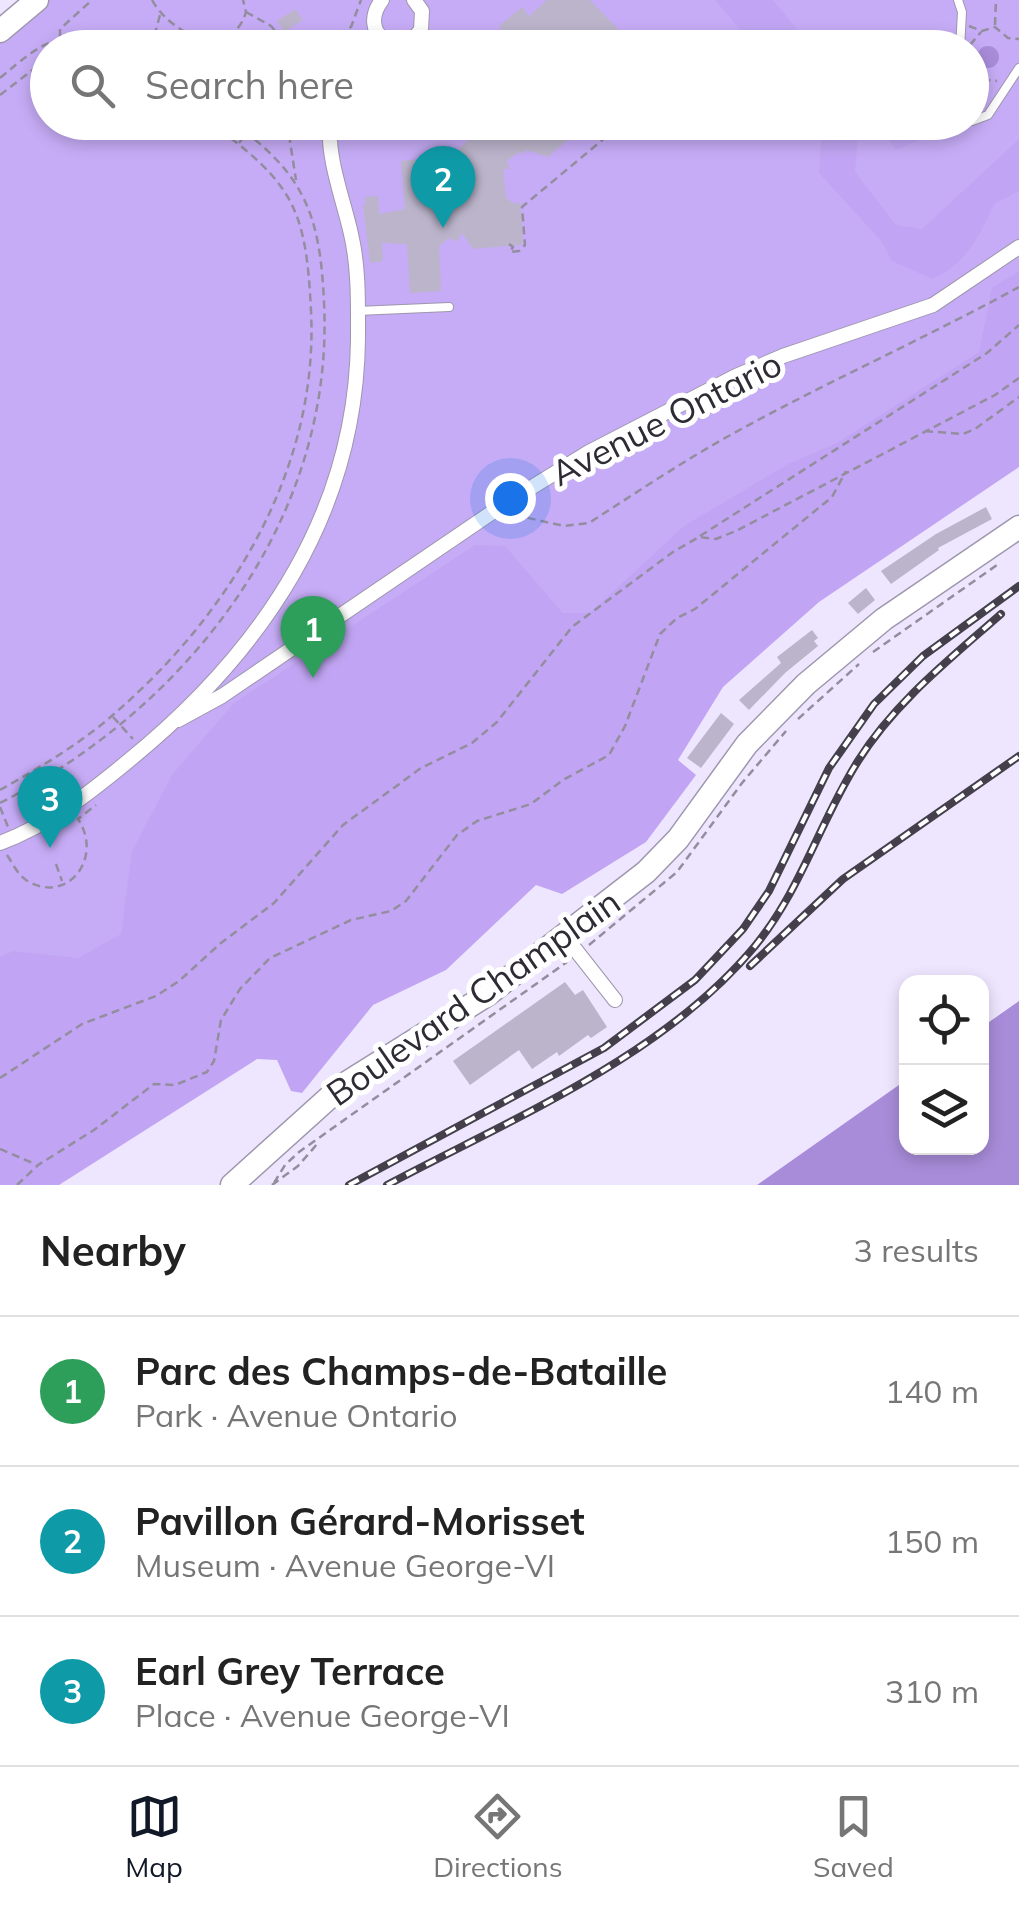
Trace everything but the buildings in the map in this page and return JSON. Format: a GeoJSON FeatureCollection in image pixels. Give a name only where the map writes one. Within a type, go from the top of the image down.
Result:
{"type":"FeatureCollection","features":[{"type":"Feature","properties":{"kind":"main road"},"geometry":{"type":"LineString","coordinates":[[0,31],[37,0]]}},
{"type":"Feature","properties":{"kind":"main road","name":"Boulevard Champlain"},"geometry":{"type":"LineString","coordinates":[[232,1185],[343,1086],[460,1014],[663,856],[747,744],[806,684],[884,619],[1019,526]]}},
{"type":"Feature","properties":{"kind":"street"},"geometry":{"type":"LineString","coordinates":[[376,30],[375,10],[382,0]]}},
{"type":"Feature","properties":{"kind":"street"},"geometry":{"type":"LineString","coordinates":[[416,0],[424,18],[419,30]]}},
{"type":"Feature","properties":{"kind":"street"},"geometry":{"type":"LineString","coordinates":[[0,843],[58,815],[178,720],[230,664],[280,598],[323,518],[356,397],[358,311],[355,254],[331,140]]}},
{"type":"Feature","properties":{"kind":"street","name":"Avenue Ontario"},"geometry":{"type":"LineString","coordinates":[[178,720],[246,680],[503,505],[618,436],[782,356],[934,305],[1019,247]]}},
{"type":"Feature","properties":{"kind":"street"},"geometry":{"type":"LineString","coordinates":[[230,664],[246,680]]}},
{"type":"Feature","properties":{"kind":"street"},"geometry":{"type":"LineString","coordinates":[[564,935],[615,1000]]}},
{"type":"Feature","properties":{"kind":"lane"},"geometry":{"type":"LineString","coordinates":[[958,0],[961,30]]}},
{"type":"Feature","properties":{"kind":"lane"},"geometry":{"type":"LineString","coordinates":[[989,113],[1019,68]]}},
{"type":"Feature","properties":{"kind":"lane"},"geometry":{"type":"LineString","coordinates":[[358,311],[449,307]]}},
{"type":"Feature","properties":{"kind":"path"},"geometry":{"type":"LineString","coordinates":[[60,30],[92,0]]}},
{"type":"Feature","properties":{"kind":"path"},"geometry":{"type":"LineString","coordinates":[[152,0],[164,19],[184,30]]}},
{"type":"Feature","properties":{"kind":"path"},"geometry":{"type":"LineString","coordinates":[[237,30],[246,12],[243,0]]}},
{"type":"Feature","properties":{"kind":"path"},"geometry":{"type":"LineString","coordinates":[[346,30],[351,27],[361,0]]}},
{"type":"Feature","properties":{"kind":"path"},"geometry":{"type":"LineString","coordinates":[[996,0],[995,26],[1008,38],[1019,39]]}},
{"type":"Feature","properties":{"kind":"path"},"geometry":{"type":"LineString","coordinates":[[246,12],[275,30]]}},
{"type":"Feature","properties":{"kind":"path"},"geometry":{"type":"LineString","coordinates":[[156,30],[160,13]]}},
{"type":"Feature","properties":{"kind":"path"},"geometry":{"type":"LineString","coordinates":[[962,18],[979,30]]}},
{"type":"Feature","properties":{"kind":"path"},"geometry":{"type":"LineString","coordinates":[[985,30],[995,26]]}},
{"type":"Feature","properties":{"kind":"path"},"geometry":{"type":"LineString","coordinates":[[0,78],[30,54]]}},
{"type":"Feature","properties":{"kind":"path"},"geometry":{"type":"LineString","coordinates":[[989,81],[1008,78],[1019,68]]}},
{"type":"Feature","properties":{"kind":"path"},"geometry":{"type":"LineString","coordinates":[[0,94],[30,72]]}},
{"type":"Feature","properties":{"kind":"path"},"geometry":{"type":"LineString","coordinates":[[0,790],[112,716],[172,657],[237,571],[284,486],[304,413],[312,331],[302,232],[295,205],[286,190],[233,140]]}},
{"type":"Feature","properties":{"kind":"path"},"geometry":{"type":"LineString","coordinates":[[238,144],[241,140]]}},
{"type":"Feature","properties":{"kind":"path"},"geometry":{"type":"LineString","coordinates":[[8,828],[0,805],[120,725],[188,662],[223,616],[278,530],[298,486],[319,404],[325,318],[318,241],[304,193],[254,140]]}},
{"type":"Feature","properties":{"kind":"path"},"geometry":{"type":"LineString","coordinates":[[290,140],[296,182]]}},
{"type":"Feature","properties":{"kind":"path"},"geometry":{"type":"LineString","coordinates":[[509,244],[513,247],[510,252],[519,252],[525,245],[522,207],[603,140]]}},
{"type":"Feature","properties":{"kind":"path"},"geometry":{"type":"LineString","coordinates":[[503,505],[513,515],[564,526],[588,523],[722,440],[1019,288]]}},
{"type":"Feature","properties":{"kind":"path"},"geometry":{"type":"LineString","coordinates":[[0,1078],[82,1024],[156,996],[180,981],[221,942],[274,903],[343,825],[422,768],[472,744],[497,722],[572,628],[673,552],[987,353],[1019,325]]}},
{"type":"Feature","properties":{"kind":"path"},"geometry":{"type":"LineString","coordinates":[[699,537],[716,539],[736,531],[995,395],[1019,378]]}},
{"type":"Feature","properties":{"kind":"path"},"geometry":{"type":"LineString","coordinates":[[923,431],[963,434],[1019,397]]}},
{"type":"Feature","properties":{"kind":"path"},"geometry":{"type":"LineString","coordinates":[[17,1185],[38,1165],[94,1130],[154,1084],[176,1086],[207,1072],[214,1061],[222,1020],[240,989],[270,958],[351,920],[391,911],[406,901],[456,835],[477,821],[531,804],[562,780],[609,754],[625,726],[660,634],[676,618],[705,602],[832,497],[846,470]]}},
{"type":"Feature","properties":{"kind":"path"},"geometry":{"type":"LineString","coordinates":[[112,716],[133,739]]}},
{"type":"Feature","properties":{"kind":"path"},"geometry":{"type":"LineString","coordinates":[[48,776],[62,796]]}},
{"type":"Feature","properties":{"kind":"path"},"geometry":{"type":"LineString","coordinates":[[0,857],[9,855],[21,875],[34,884],[64,883],[82,869],[88,855],[86,834],[78,819],[106,796]]}},
{"type":"Feature","properties":{"kind":"path"},"geometry":{"type":"LineString","coordinates":[[56,864],[64,883]]}},
{"type":"Feature","properties":{"kind":"path"},"geometry":{"type":"LineString","coordinates":[[322,1138],[298,1166],[273,1184],[291,1158],[322,1138]]}},
{"type":"Feature","properties":{"kind":"path"},"geometry":{"type":"LineString","coordinates":[[0,1149],[38,1165]]}},
{"type":"Feature","properties":{"kind":"shaded area"},"geometry":{"type":"Polygon","coordinates":[[[37,0],[1019,0],[1019,357],[0,1124],[0,31],[37,0]]]}},
{"type":"Feature","properties":{"kind":"shaded area"},"geometry":{"type":"Polygon","coordinates":[[[715,0],[773,0],[798,30],[741,30],[715,0]]]}},
{"type":"Feature","properties":{"kind":"shaded area"},"geometry":{"type":"Polygon","coordinates":[[[989,46],[999,53],[999,61],[989,68],[989,46]]]}},
{"type":"Feature","properties":{"kind":"shaded area"},"geometry":{"type":"Polygon","coordinates":[[[1019,139],[1019,191],[994,204],[970,249],[932,279],[892,261],[881,241],[819,173],[821,140],[858,140],[855,172],[896,225],[922,229],[1019,139]]]}},
{"type":"Feature","properties":{"kind":"shaded area"},"geometry":{"type":"Polygon","coordinates":[[[889,140],[919,140],[896,150],[889,140]]]}},
{"type":"Feature","properties":{"kind":"shaded area"},"geometry":{"type":"Polygon","coordinates":[[[1019,271],[1019,467],[819,602],[723,687],[678,760],[696,775],[646,842],[562,894],[536,885],[446,970],[373,1005],[302,1093],[291,1091],[277,1060],[257,1059],[59,1185],[0,1185],[0,957],[13,951],[78,958],[121,934],[132,851],[172,775],[234,703],[475,545],[505,546],[563,613],[590,613],[684,526],[788,464],[837,443],[979,352],[992,288],[1019,271]]]}},
{"type":"Feature","properties":{"kind":"shaded area"},"geometry":{"type":"Polygon","coordinates":[[[1019,1001],[1019,1185],[757,1185],[899,1085],[899,1155],[989,1155],[989,1022],[1019,1001]]]}},
{"type":"Feature","properties":{"kind":"railway"},"geometry":{"type":"LineString","coordinates":[[349,1185],[604,1048],[695,980],[743,929],[769,891],[829,768],[874,704],[923,656],[1019,586]]}},
{"type":"Feature","properties":{"kind":"railway"},"geometry":{"type":"LineString","coordinates":[[387,1185],[534,1110],[631,1053],[718,985],[771,924],[858,761],[889,719],[924,682],[1001,614]]}},
{"type":"Feature","properties":{"kind":"railway"},"geometry":{"type":"LineString","coordinates":[[750,966],[843,879],[1019,756]]}},
{"type":"Feature","properties":{"kind":"place","name":"Pavillon Gérard-Morisset"},"geometry":{"type":"Point","coordinates":[443,228]}},
{"type":"Feature","properties":{"kind":"place","name":"Parc des Champs-de-Bataille"},"geometry":{"type":"Point","coordinates":[313,678]}},
{"type":"Feature","properties":{"kind":"place","name":"Earl Grey Terrace"},"geometry":{"type":"Point","coordinates":[50,848]}}]}
